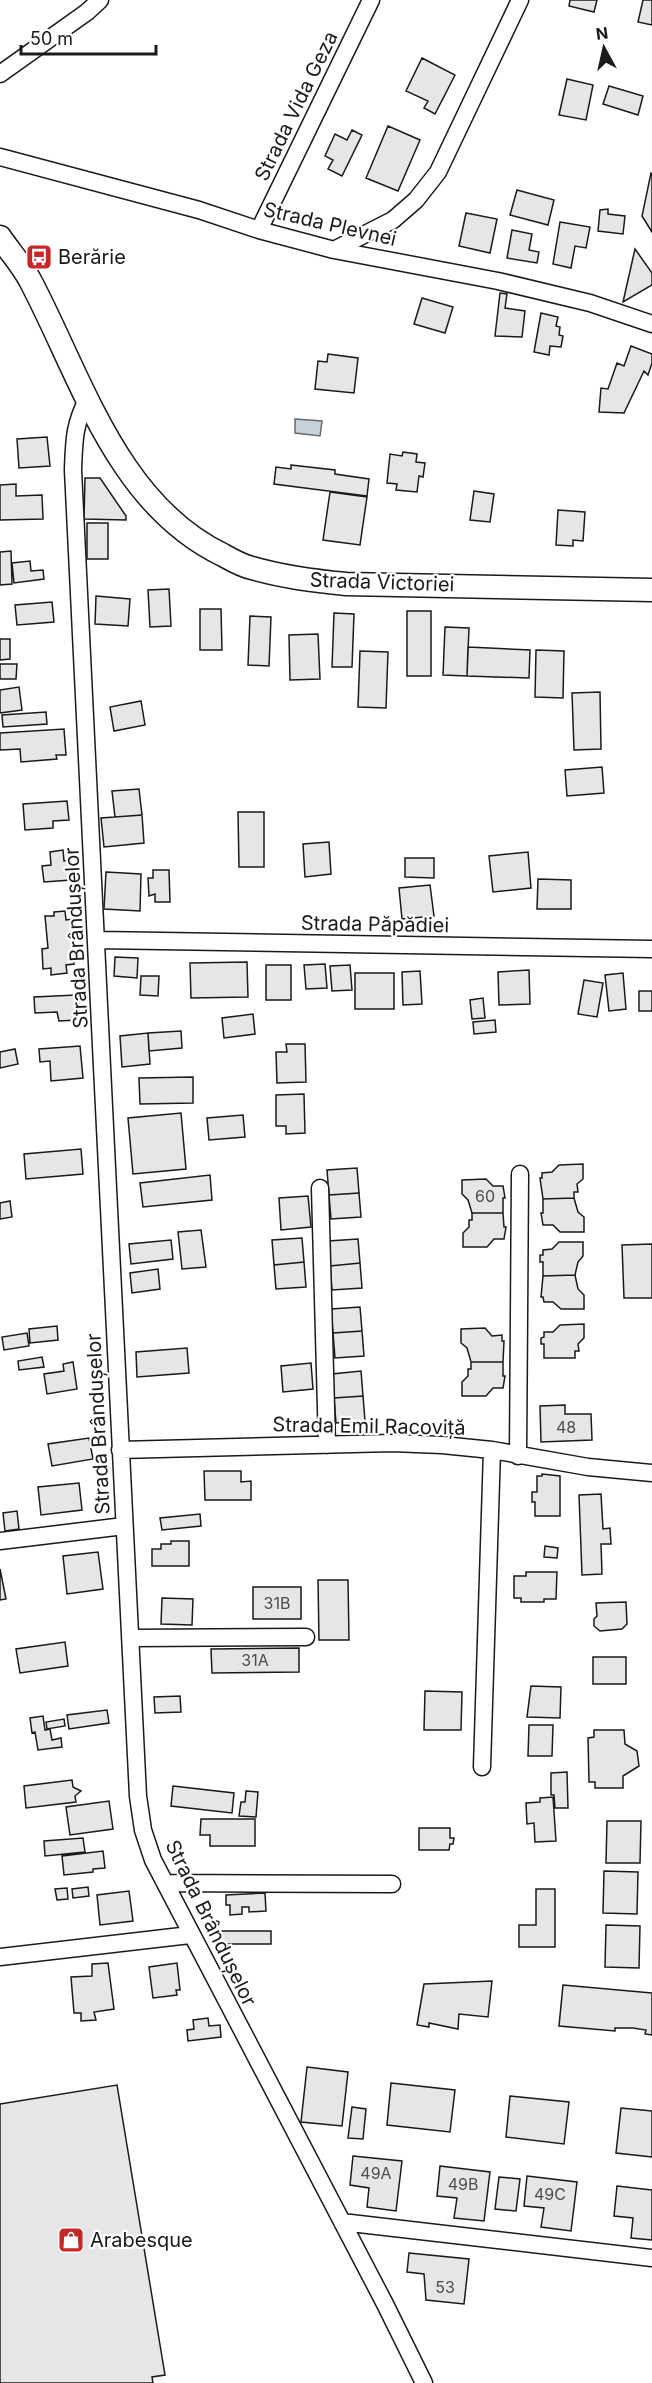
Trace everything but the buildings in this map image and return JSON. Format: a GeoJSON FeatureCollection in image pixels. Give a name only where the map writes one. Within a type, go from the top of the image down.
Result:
{"type":"FeatureCollection","features":[{"type":"Feature","properties":{"kind":"street"},"geometry":{"type":"LineString","coordinates":[[0,74],[87,12],[99,0]]}},
{"type":"Feature","properties":{"kind":"street","name":"Strada Vida Geza"},"geometry":{"type":"LineString","coordinates":[[259,230],[371,0]]}},
{"type":"Feature","properties":{"kind":"street"},"geometry":{"type":"LineString","coordinates":[[334,250],[393,220],[416,200],[438,172],[520,0]]}},
{"type":"Feature","properties":{"kind":"street","name":"Strada Plevnei"},"geometry":{"type":"LineString","coordinates":[[0,157],[199,210],[259,230],[334,250],[498,281],[590,303],[652,324]]}},
{"type":"Feature","properties":{"kind":"street","name":"Strada Victoriei"},"geometry":{"type":"LineString","coordinates":[[0,237],[30,279],[115,451],[134,481],[161,511],[187,534],[214,551],[250,568],[300,579],[346,584],[652,590]]}},
{"type":"Feature","properties":{"kind":"street","name":"Strada Brândușelor"},"geometry":{"type":"LineString","coordinates":[[88,398],[79,414],[74,432],[73,470],[98,940],[120,1450],[138,1796],[143,1830],[153,1860],[190,1935],[342,2222],[424,2383]]}},
{"type":"Feature","properties":{"kind":"street","name":"Strada Păpădiei"},"geometry":{"type":"LineString","coordinates":[[98,940],[652,950]]}},
{"type":"Feature","properties":{"kind":"street"},"geometry":{"type":"LineString","coordinates":[[518,1456],[520,1174]]}},
{"type":"Feature","properties":{"kind":"street"},"geometry":{"type":"LineString","coordinates":[[320,1188],[327,1445]]}},
{"type":"Feature","properties":{"kind":"street","name":"Strada Emil Racoviță"},"geometry":{"type":"LineString","coordinates":[[120,1450],[442,1445],[492,1450],[588,1467],[652,1473]]}},
{"type":"Feature","properties":{"kind":"street"},"geometry":{"type":"LineString","coordinates":[[482,1767],[492,1450]]}},
{"type":"Feature","properties":{"kind":"street"},"geometry":{"type":"LineString","coordinates":[[0,1541],[124,1526]]}},
{"type":"Feature","properties":{"kind":"street"},"geometry":{"type":"LineString","coordinates":[[130,1638],[306,1637]]}},
{"type":"Feature","properties":{"kind":"street"},"geometry":{"type":"LineString","coordinates":[[165,1883],[392,1884]]}},
{"type":"Feature","properties":{"kind":"street"},"geometry":{"type":"LineString","coordinates":[[0,1958],[190,1935]]}},
{"type":"Feature","properties":{"kind":"street"},"geometry":{"type":"LineString","coordinates":[[342,2222],[652,2258]]}},
{"type":"Feature","properties":{"kind":"shaded area"},"geometry":{"type":"Polygon","coordinates":[[[295,419],[322,421],[320,436],[295,433],[295,419]]]}},
{"type":"Feature","properties":{"kind":"place","name":"Berărie"},"geometry":{"type":"Point","coordinates":[39,257]}},
{"type":"Feature","properties":{"kind":"place","name":"Arabesque"},"geometry":{"type":"Point","coordinates":[71,2240]}}]}
